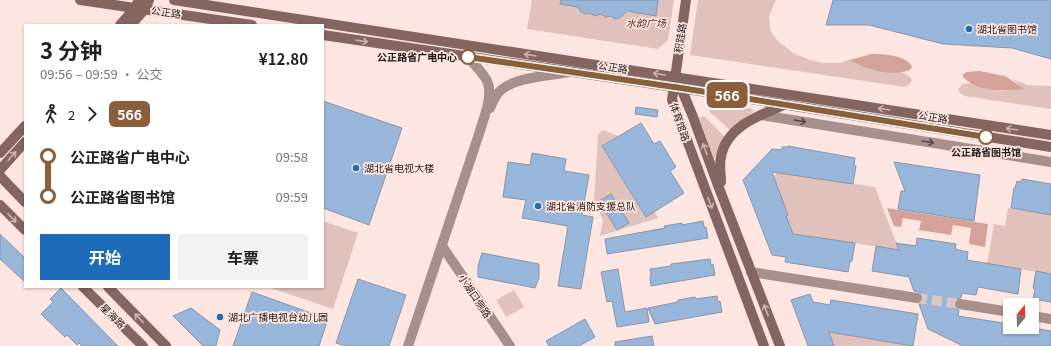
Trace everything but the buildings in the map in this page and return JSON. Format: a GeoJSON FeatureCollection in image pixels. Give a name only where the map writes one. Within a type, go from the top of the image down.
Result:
{"type":"FeatureCollection","features":[{"type":"Feature","properties":{"kind":"main road","name":"公正路"},"geometry":{"type":"LineString","coordinates":[[80,0],[142,4],[247,24]]}},
{"type":"Feature","properties":{"kind":"main road","name":"公正路"},"geometry":{"type":"LineString","coordinates":[[174,0],[317,24]]}},
{"type":"Feature","properties":{"kind":"main road","name":"积跬路"},"geometry":{"type":"LineString","coordinates":[[676,84],[686,0]]}},
{"type":"Feature","properties":{"kind":"main road"},"geometry":{"type":"LineString","coordinates":[[121,24],[142,4]]}},
{"type":"Feature","properties":{"kind":"main road"},"geometry":{"type":"LineString","coordinates":[[132,24],[142,4]]}},
{"type":"Feature","properties":{"kind":"main road","name":"公正路"},"geometry":{"type":"LineString","coordinates":[[324,25],[1051,148]]}},
{"type":"Feature","properties":{"kind":"main road","name":"公正路"},"geometry":{"type":"LineString","coordinates":[[324,35],[569,72],[676,84],[1051,135]]}},
{"type":"Feature","properties":{"kind":"main road","name":"体育馆路"},"geometry":{"type":"LineString","coordinates":[[676,84],[720,190],[780,346]]}},
{"type":"Feature","properties":{"kind":"main road","name":"体育馆路"},"geometry":{"type":"LineString","coordinates":[[676,84],[672,100],[679,122],[764,346]]}},
{"type":"Feature","properties":{"kind":"main road"},"geometry":{"type":"LineString","coordinates":[[720,190],[720,164],[725,144],[739,128],[761,115],[786,104]]}},
{"type":"Feature","properties":{"kind":"main road"},"geometry":{"type":"LineString","coordinates":[[0,153],[24,127]]}},
{"type":"Feature","properties":{"kind":"main road"},"geometry":{"type":"LineString","coordinates":[[0,170],[24,143]]}},
{"type":"Feature","properties":{"kind":"main road"},"geometry":{"type":"LineString","coordinates":[[0,176],[24,201]]}},
{"type":"Feature","properties":{"kind":"main road"},"geometry":{"type":"LineString","coordinates":[[0,205],[24,229]]}},
{"type":"Feature","properties":{"kind":"main road","name":"星海路"},"geometry":{"type":"LineString","coordinates":[[84,288],[143,346]]}},
{"type":"Feature","properties":{"kind":"main road","name":"星海路"},"geometry":{"type":"LineString","coordinates":[[109,288],[166,346]]}},
{"type":"Feature","properties":{"kind":"street"},"geometry":{"type":"LineString","coordinates":[[408,346],[479,134],[488,101],[489,90],[485,78],[468,57]]}},
{"type":"Feature","properties":{"kind":"street"},"geometry":{"type":"LineString","coordinates":[[479,134],[496,95],[506,86],[519,81],[569,72]]}},
{"type":"Feature","properties":{"kind":"street"},"geometry":{"type":"LineString","coordinates":[[761,115],[1051,162]]}},
{"type":"Feature","properties":{"kind":"street","name":"小湖口侧路"},"geometry":{"type":"LineString","coordinates":[[442,246],[510,346]]}},
{"type":"Feature","properties":{"kind":"street"},"geometry":{"type":"LineString","coordinates":[[751,272],[916,298]]}},
{"type":"Feature","properties":{"kind":"street"},"geometry":{"type":"LineString","coordinates":[[960,304],[1003,311]]}},
{"type":"Feature","properties":{"kind":"street"},"geometry":{"type":"LineString","coordinates":[[1039,317],[1051,318]]}},
{"type":"Feature","properties":{"kind":"green space","name":"水韵广场"},"geometry":{"type":"Polygon","coordinates":[[[532,0],[674,0],[668,40],[658,49],[527,29],[532,0]]]}},
{"type":"Feature","properties":{"kind":"green space"},"geometry":{"type":"Polygon","coordinates":[[[698,0],[776,0],[769,16],[771,32],[777,40],[793,53],[810,60],[824,63],[839,63],[849,60],[877,71],[901,72],[910,77],[912,80],[910,84],[905,87],[690,55],[698,0]]]}},
{"type":"Feature","properties":{"kind":"green space"},"geometry":{"type":"Polygon","coordinates":[[[1012,79],[1028,85],[1051,86],[1051,109],[965,96],[958,90],[962,84],[972,83],[987,89],[1001,91],[1024,89],[1012,79]]]}},
{"type":"Feature","properties":{"kind":"green space"},"geometry":{"type":"Polygon","coordinates":[[[710,103],[750,108],[754,111],[730,130],[709,111],[710,103]]]}},
{"type":"Feature","properties":{"kind":"green space"},"geometry":{"type":"Polygon","coordinates":[[[704,116],[725,137],[715,159],[699,118],[704,116]]]}},
{"type":"Feature","properties":{"kind":"green space"},"geometry":{"type":"Polygon","coordinates":[[[603,130],[618,136],[602,146],[645,216],[654,211],[658,218],[600,236],[603,220],[594,200],[598,134],[603,130]]]}},
{"type":"Feature","properties":{"kind":"green space"},"geometry":{"type":"Polygon","coordinates":[[[777,172],[875,187],[899,250],[793,234],[786,216],[788,215],[774,177],[777,172]]]}},
{"type":"Feature","properties":{"kind":"green space"},"geometry":{"type":"Polygon","coordinates":[[[1008,208],[1051,215],[1051,274],[987,264],[994,224],[1005,226],[1008,208]]]}},
{"type":"Feature","properties":{"kind":"green space"},"geometry":{"type":"Polygon","coordinates":[[[324,221],[358,233],[333,309],[271,288],[324,288],[324,221]]]}},
{"type":"Feature","properties":{"kind":"green space"},"geometry":{"type":"Polygon","coordinates":[[[514,290],[524,307],[506,317],[496,300],[514,290]]]}},
{"type":"Feature","properties":{"kind":"green space"},"geometry":{"type":"Polygon","coordinates":[[[829,332],[915,346],[834,346],[829,332]]]}},
{"type":"Feature","properties":{"kind":"shaded area"},"geometry":{"type":"Polygon","coordinates":[[[872,54],[894,56],[905,60],[912,67],[910,70],[902,72],[886,73],[864,67],[849,60],[872,54]]]}},
{"type":"Feature","properties":{"kind":"shaded area"},"geometry":{"type":"Polygon","coordinates":[[[979,71],[1005,76],[1025,89],[992,90],[976,86],[963,77],[963,74],[967,72],[979,71]]]}},
{"type":"Feature","properties":{"kind":"shaded area"},"geometry":{"type":"Polygon","coordinates":[[[887,208],[988,224],[985,247],[969,244],[971,228],[953,225],[951,235],[919,230],[921,221],[903,218],[901,227],[894,226],[887,208]]]}},
{"type":"Feature","properties":{"kind":"tunnel"},"geometry":{"type":"LineString","coordinates":[[917,298],[960,304]]}},
{"type":"Feature","properties":{"kind":"bus line","name":"566"},"geometry":{"type":"LineString","coordinates":[[468,57],[830,111],[986,137]]}},
{"type":"Feature","properties":{"kind":"place","name":"湖北省图书馆"},"geometry":{"type":"Point","coordinates":[969,29]}},
{"type":"Feature","properties":{"kind":"place","name":"公正路省广电中心"},"geometry":{"type":"Point","coordinates":[468,57]}},
{"type":"Feature","properties":{"kind":"place","name":"公正路省图书馆"},"geometry":{"type":"Point","coordinates":[986,137]}},
{"type":"Feature","properties":{"kind":"place","name":"湖北省电视大楼"},"geometry":{"type":"Point","coordinates":[356,168]}},
{"type":"Feature","properties":{"kind":"place","name":"湖北省消防支援总队"},"geometry":{"type":"Point","coordinates":[538,206]}},
{"type":"Feature","properties":{"kind":"place","name":"湖北广播电视台幼儿园"},"geometry":{"type":"Point","coordinates":[220,317]}}]}
